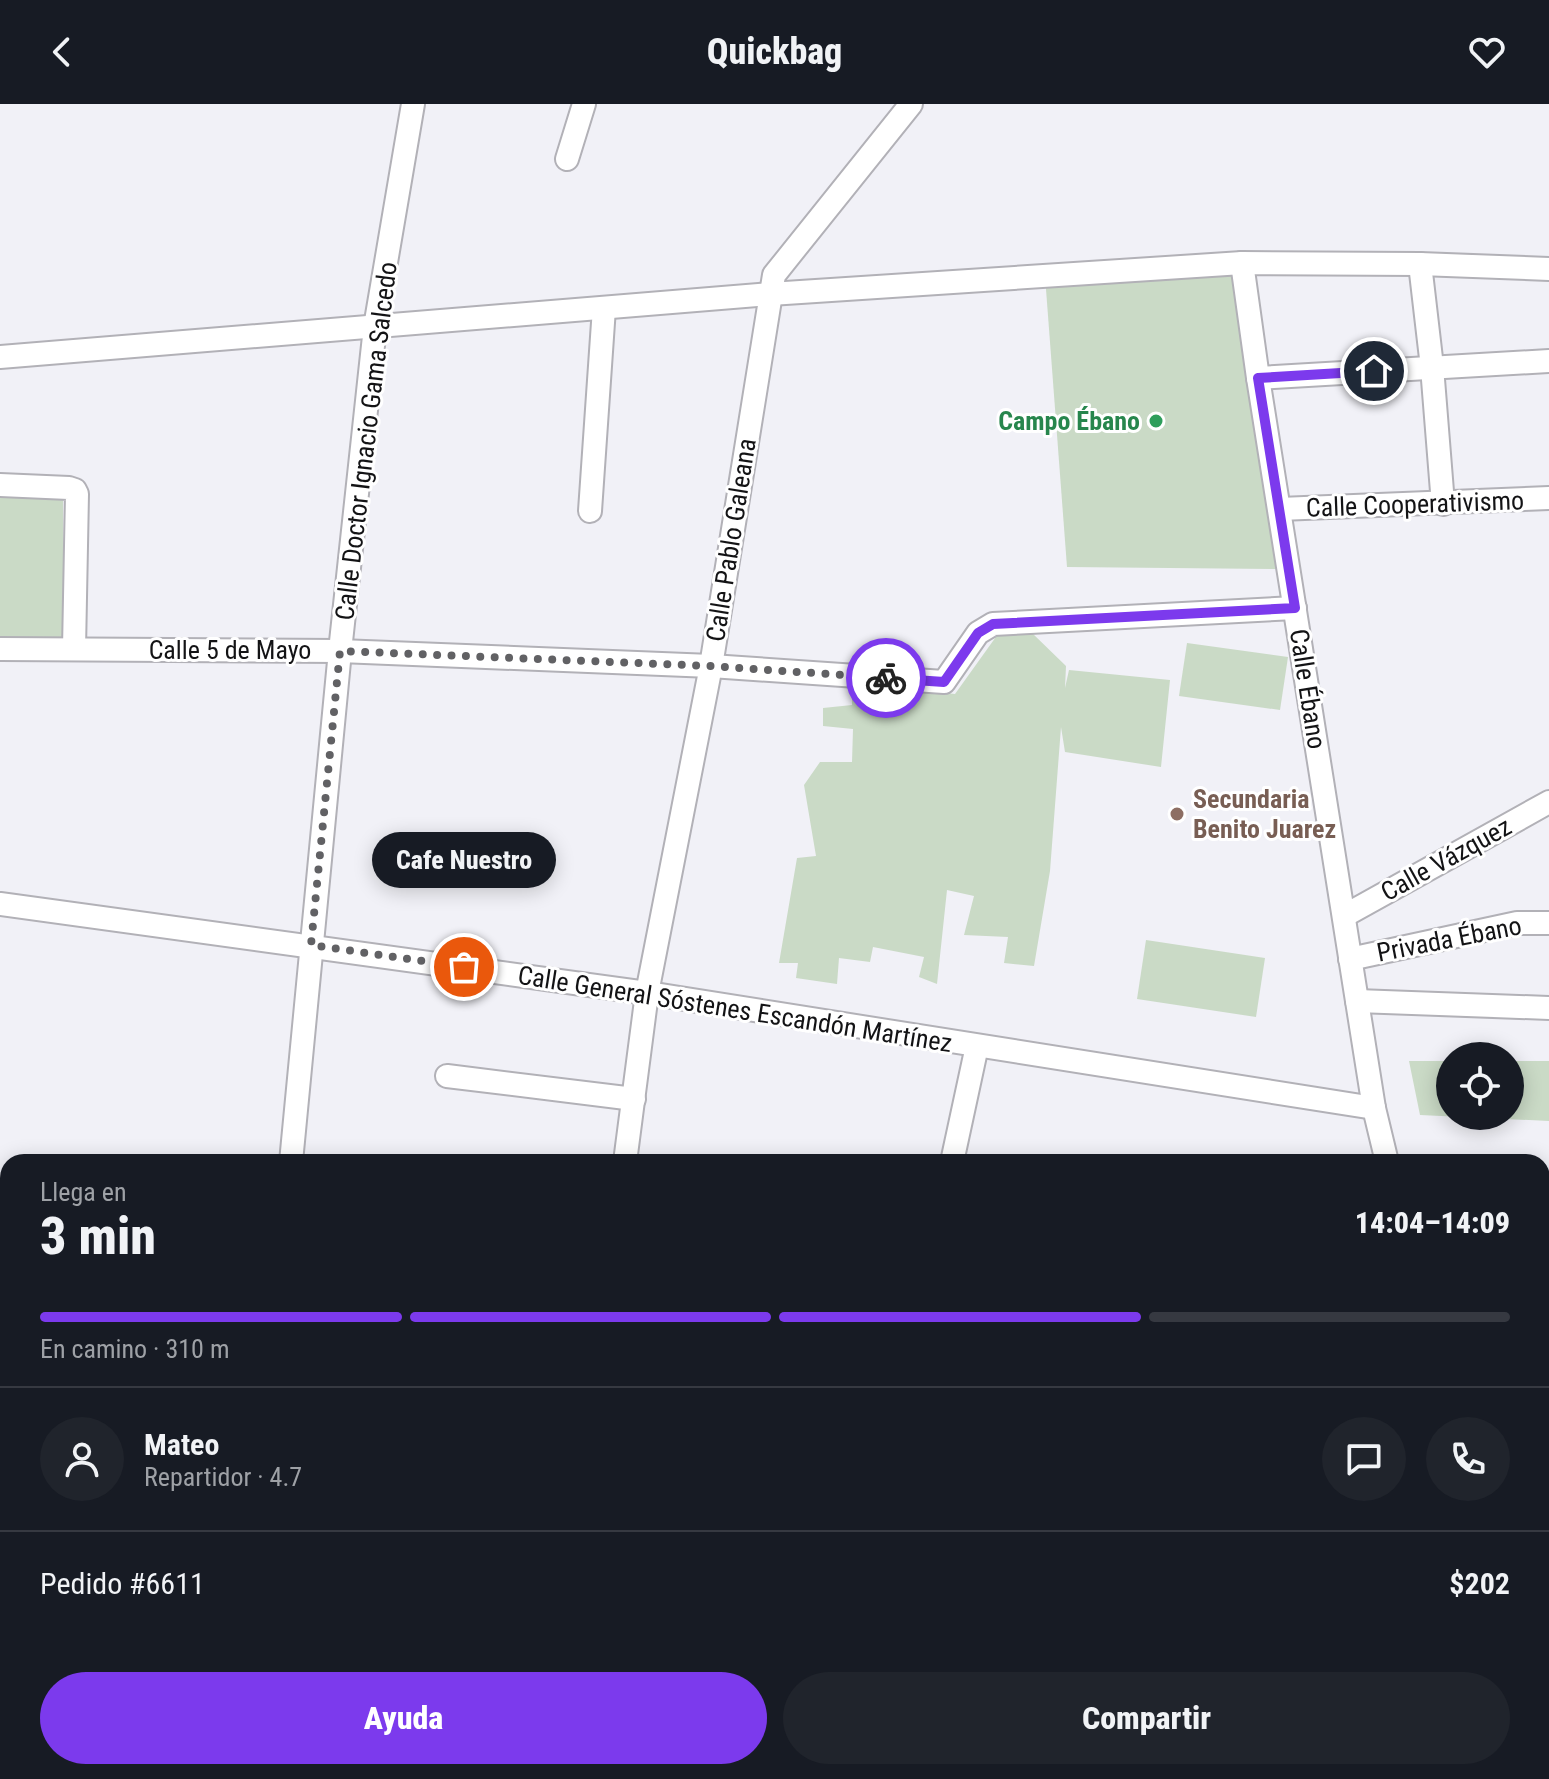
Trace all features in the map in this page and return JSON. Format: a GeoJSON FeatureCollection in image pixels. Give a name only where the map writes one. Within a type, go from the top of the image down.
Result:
{"type":"FeatureCollection","features":[{"type":"Feature","properties":{"kind":"street","name":"Calle Doctor Ignacio Gama Salcedo"},"geometry":{"type":"LineString","coordinates":[[292,1154],[375,327],[413,104]]}},
{"type":"Feature","properties":{"kind":"street"},"geometry":{"type":"LineString","coordinates":[[567,159],[584,104]]}},
{"type":"Feature","properties":{"kind":"street","name":"Calle Pablo Galeana"},"geometry":{"type":"LineString","coordinates":[[626,1154],[647,993],[711,666],[774,275],[911,104]]}},
{"type":"Feature","properties":{"kind":"street"},"geometry":{"type":"LineString","coordinates":[[0,357],[770,294],[1242,263],[1420,264],[1549,269]]}},
{"type":"Feature","properties":{"kind":"street","name":"Calle Ébano"},"geometry":{"type":"LineString","coordinates":[[1242,263],[1350,959],[1368,1001],[1374,1108],[1385,1154]]}},
{"type":"Feature","properties":{"kind":"street"},"geometry":{"type":"LineString","coordinates":[[1420,264],[1443,504]]}},
{"type":"Feature","properties":{"kind":"street"},"geometry":{"type":"LineString","coordinates":[[590,511],[604,308]]}},
{"type":"Feature","properties":{"kind":"street"},"geometry":{"type":"LineString","coordinates":[[1258,378],[1549,361]]}},
{"type":"Feature","properties":{"kind":"street"},"geometry":{"type":"LineString","coordinates":[[0,485],[69,488],[77,494],[74,649]]}},
{"type":"Feature","properties":{"kind":"street","name":"Calle Cooperativismo"},"geometry":{"type":"LineString","coordinates":[[1280,509],[1549,498]]}},
{"type":"Feature","properties":{"kind":"street","name":"Calle 5 de Mayo"},"geometry":{"type":"LineString","coordinates":[[0,649],[340,651],[711,666],[944,682],[978,633],[993,624],[1295,608]]}},
{"type":"Feature","properties":{"kind":"street","name":"Calle Vázquez"},"geometry":{"type":"LineString","coordinates":[[1344,916],[1549,802]]}},
{"type":"Feature","properties":{"kind":"street","name":"Calle General Sóstenes Escandón Martínez"},"geometry":{"type":"LineString","coordinates":[[0,904],[647,993],[1374,1108]]}},
{"type":"Feature","properties":{"kind":"street","name":"Privada Ébano"},"geometry":{"type":"LineString","coordinates":[[1350,959],[1517,923],[1549,923]]}},
{"type":"Feature","properties":{"kind":"street"},"geometry":{"type":"LineString","coordinates":[[1368,1001],[1549,1008]]}},
{"type":"Feature","properties":{"kind":"street"},"geometry":{"type":"LineString","coordinates":[[954,1154],[977,1046]]}},
{"type":"Feature","properties":{"kind":"street"},"geometry":{"type":"LineString","coordinates":[[447,1076],[634,1099]]}},
{"type":"Feature","properties":{"kind":"green space","name":"Campo Ébano"},"geometry":{"type":"Polygon","coordinates":[[[1233,263],[1278,569],[1067,567],[1045,276],[1233,263]]]}},
{"type":"Feature","properties":{"kind":"green space"},"geometry":{"type":"Polygon","coordinates":[[[0,492],[63,496],[64,641],[0,640],[0,492]]]}},
{"type":"Feature","properties":{"kind":"green space"},"geometry":{"type":"Polygon","coordinates":[[[1031,632],[1066,666],[1065,688],[1069,670],[1170,680],[1161,767],[1065,752],[1061,727],[1050,871],[1034,966],[1004,963],[1008,937],[964,935],[974,896],[947,890],[937,984],[919,977],[924,957],[873,947],[870,962],[839,958],[837,984],[796,978],[798,963],[779,963],[797,858],[816,856],[804,785],[820,762],[852,762],[853,729],[823,726],[823,708],[852,705],[852,682],[955,694],[998,634],[1031,632]]]}},
{"type":"Feature","properties":{"kind":"green space"},"geometry":{"type":"Polygon","coordinates":[[[1187,643],[1288,657],[1280,710],[1179,696],[1187,643]]]}},
{"type":"Feature","properties":{"kind":"green space"},"geometry":{"type":"Polygon","coordinates":[[[1146,940],[1265,958],[1256,1017],[1137,999],[1146,940]]]}},
{"type":"Feature","properties":{"kind":"green space"},"geometry":{"type":"Polygon","coordinates":[[[1409,1061],[1436,1061],[1436,1116],[1420,1115],[1409,1061]]]}},
{"type":"Feature","properties":{"kind":"green space"},"geometry":{"type":"Polygon","coordinates":[[[1524,1061],[1549,1061],[1549,1121],[1524,1120],[1524,1061]]]}},
{"type":"Feature","properties":{"kind":"way so far"},"geometry":{"type":"LineString","coordinates":[[464,967],[311,945],[340,651],[711,666],[886,678]]}},
{"type":"Feature","properties":{"kind":"place","name":"Campo Ébano"},"geometry":{"type":"Point","coordinates":[1156,421]}},
{"type":"Feature","properties":{"kind":"place","name":"Secundaria Benito Juarez"},"geometry":{"type":"Point","coordinates":[1177,814]}},
{"type":"Feature","properties":{"kind":"place","name":"Cafe Nuestro"},"geometry":{"type":"Point","coordinates":[464,967]}},
{"type":"Feature","properties":{"kind":"route"},"geometry":{"type":"LineString","coordinates":[[886,678],[944,682],[978,633],[993,624],[1295,608],[1258,378],[1374,371]]}}]}
